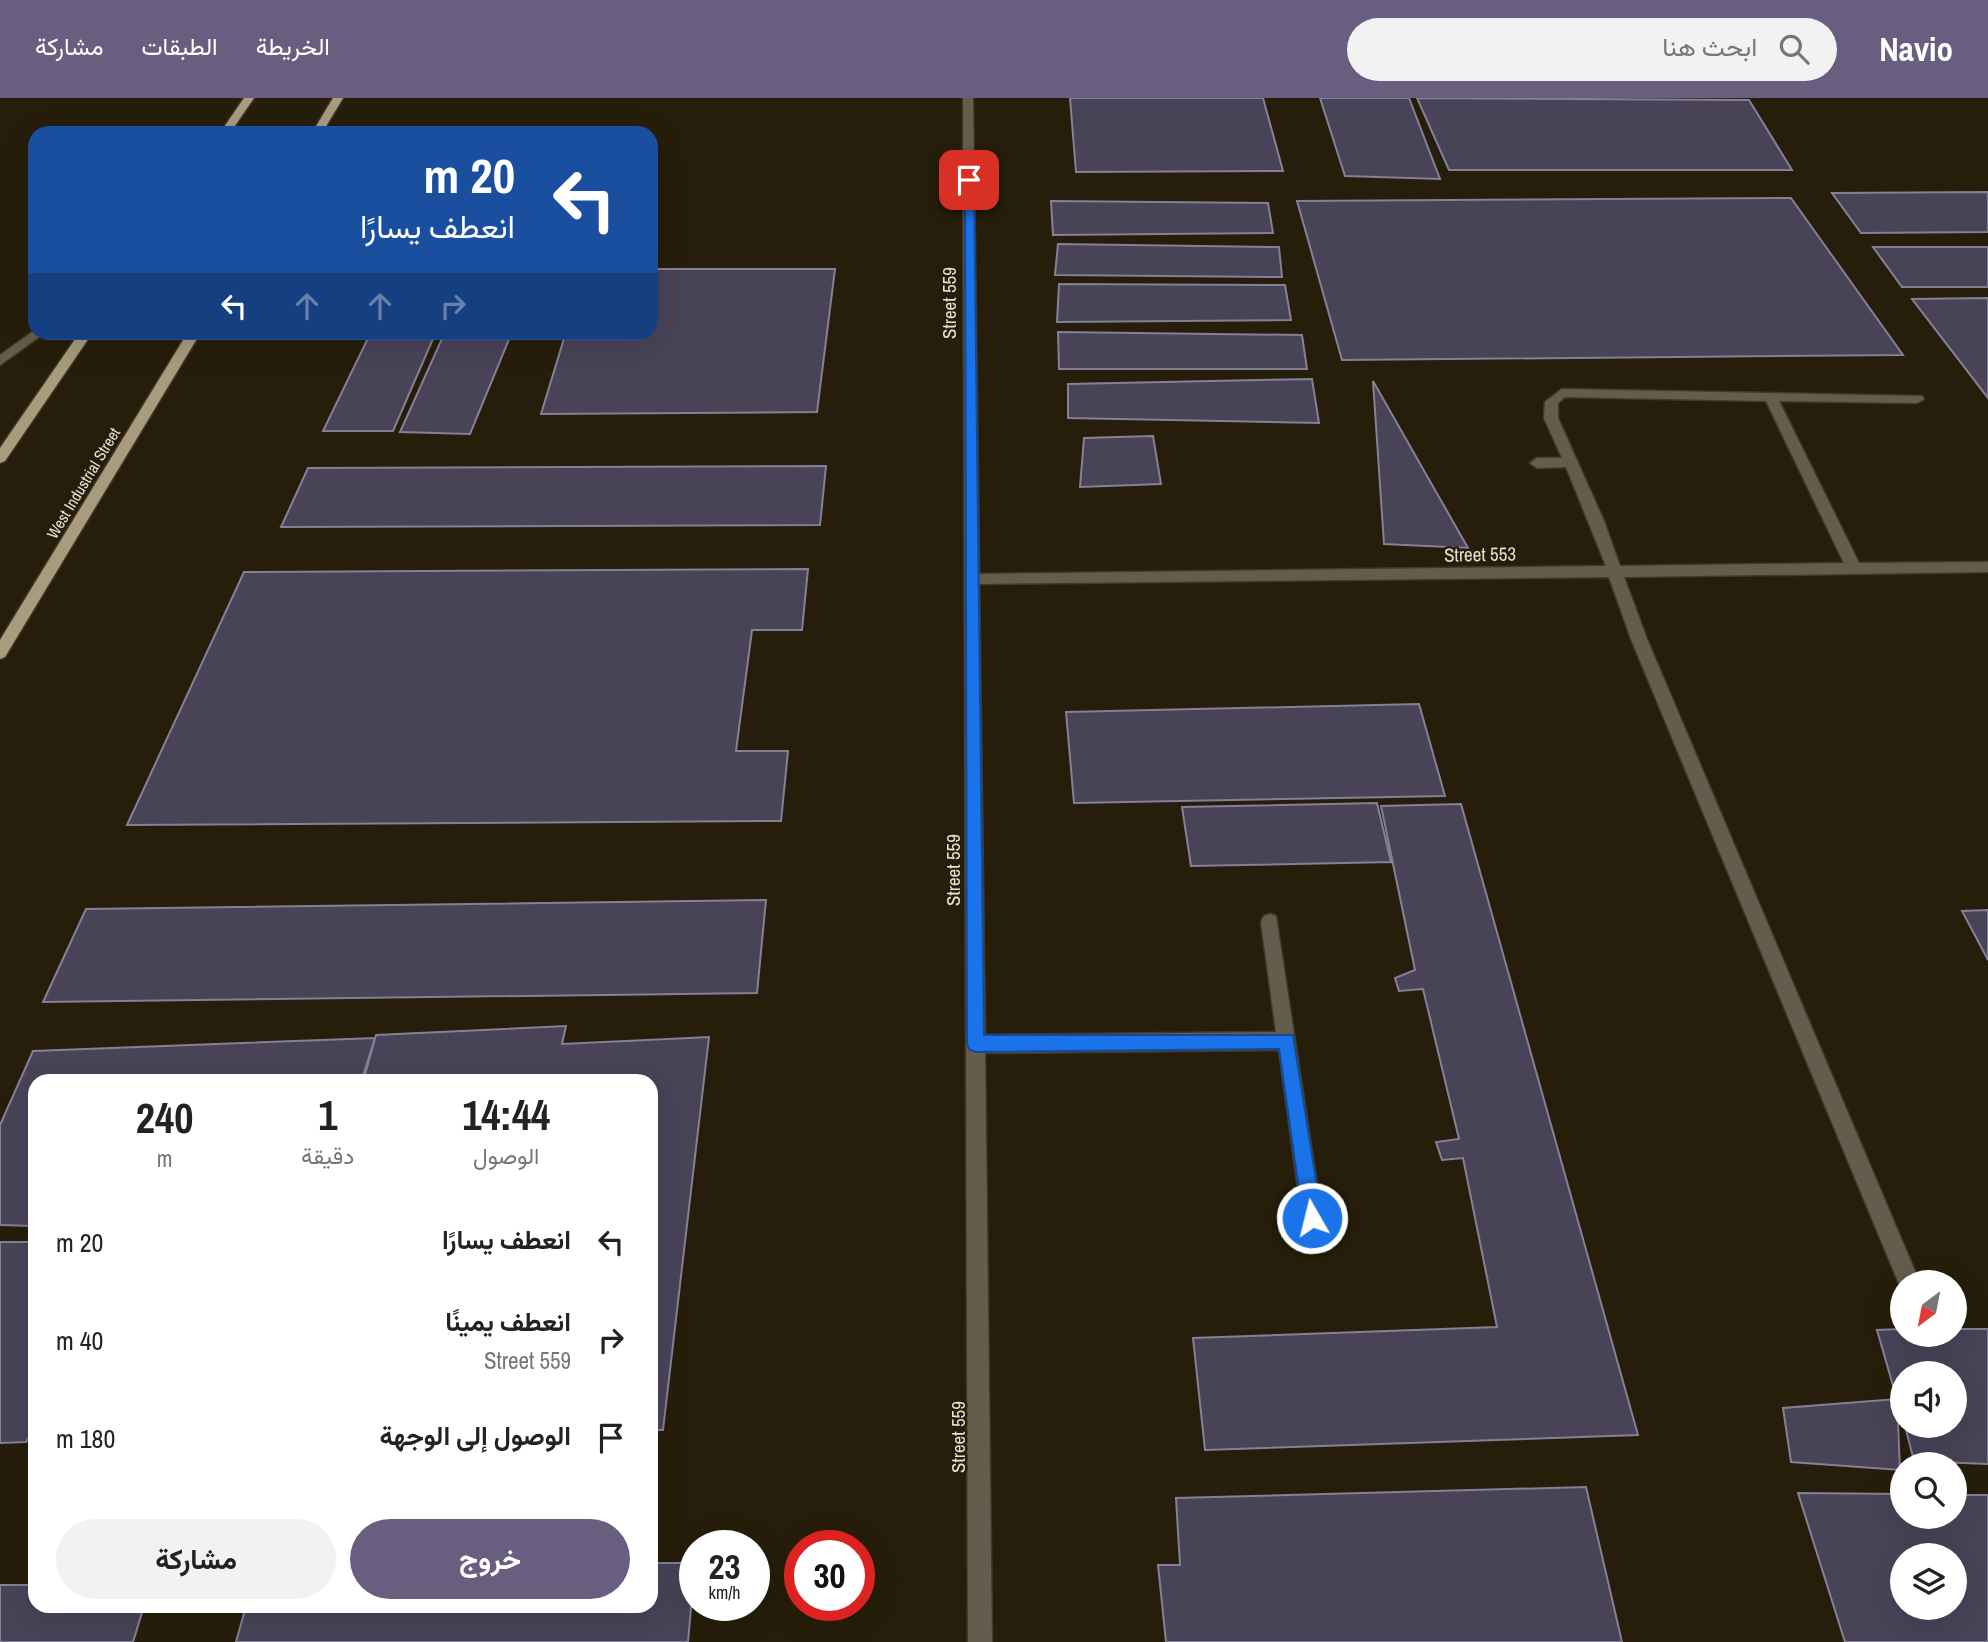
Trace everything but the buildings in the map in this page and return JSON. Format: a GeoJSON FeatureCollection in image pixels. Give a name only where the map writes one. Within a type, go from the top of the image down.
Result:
{"type":"FeatureCollection","features":[{"type":"Feature","properties":{"kind":"main road"},"geometry":{"type":"LineString","coordinates":[[230,126],[250,98]]}},
{"type":"Feature","properties":{"kind":"main road"},"geometry":{"type":"LineString","coordinates":[[321,126],[338,98]]}},
{"type":"Feature","properties":{"kind":"main road"},"geometry":{"type":"LineString","coordinates":[[0,458],[81,340]]}},
{"type":"Feature","properties":{"kind":"main road","name":"West Industrial Street"},"geometry":{"type":"LineString","coordinates":[[0,653],[190,340]]}},
{"type":"Feature","properties":{"kind":"street","name":"Street 559"},"geometry":{"type":"LineString","coordinates":[[968,98],[981,1642]]}},
{"type":"Feature","properties":{"kind":"street"},"geometry":{"type":"LineString","coordinates":[[0,361],[29,340]]}},
{"type":"Feature","properties":{"kind":"street"},"geometry":{"type":"LineString","coordinates":[[1904,1270],[1639,639],[1617,572],[1551,418],[1552,402],[1562,393],[1917,399]]}},
{"type":"Feature","properties":{"kind":"street"},"geometry":{"type":"LineString","coordinates":[[1771,397],[1854,569]]}},
{"type":"Feature","properties":{"kind":"street"},"geometry":{"type":"LineString","coordinates":[[1537,463],[1570,462]]}},
{"type":"Feature","properties":{"kind":"street","name":"Street 553"},"geometry":{"type":"LineString","coordinates":[[972,579],[1988,568]]}},
{"type":"Feature","properties":{"kind":"street"},"geometry":{"type":"LineString","coordinates":[[1270,922],[1312,1218]]}},
{"type":"Feature","properties":{"kind":"street"},"geometry":{"type":"LineString","coordinates":[[975,1044],[1287,1041]]}},
{"type":"Feature","properties":{"kind":"route"},"geometry":{"type":"LineString","coordinates":[[969,180],[975,1044],[1287,1041],[1312,1218]]}}]}
